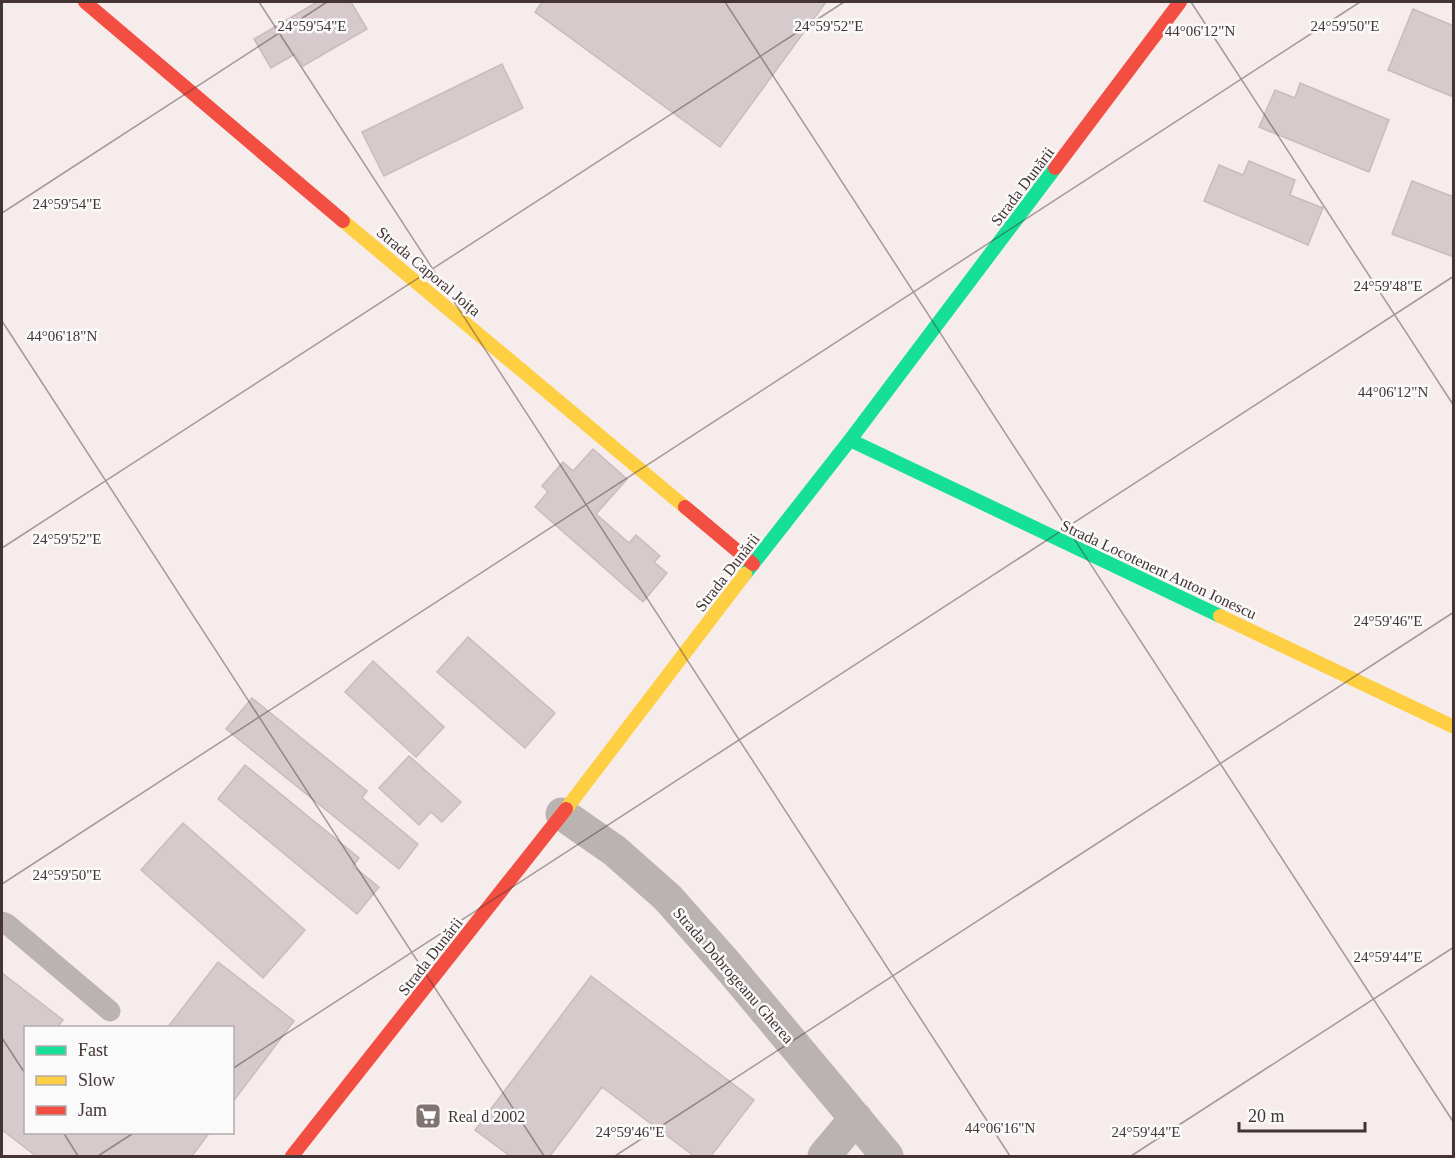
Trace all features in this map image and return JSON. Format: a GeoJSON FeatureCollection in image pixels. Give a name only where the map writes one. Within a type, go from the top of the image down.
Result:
{"type":"FeatureCollection","features":[{"type":"Feature","properties":{"kind":"street","name":"Strada Caporal Joița"},"geometry":{"type":"LineString","coordinates":[[85,2],[296,182],[753,564]]}},
{"type":"Feature","properties":{"kind":"street","name":"Strada Dunării"},"geometry":{"type":"LineString","coordinates":[[292,1156],[562,814],[850,440],[1180,2]]}},
{"type":"Feature","properties":{"kind":"street","name":"Strada Locotenent Anton Ionescu"},"geometry":{"type":"LineString","coordinates":[[850,440],[1454,727]]}},
{"type":"Feature","properties":{"kind":"street","name":"Strada Dobrogeanu Gherea"},"geometry":{"type":"LineString","coordinates":[[562,814],[615,851],[668,898],[729,967],[887,1156]]}},
{"type":"Feature","properties":{"kind":"street"},"geometry":{"type":"LineString","coordinates":[[824,1156],[856,1118]]}},
{"type":"Feature","properties":{"kind":"lane"},"geometry":{"type":"LineString","coordinates":[[2,922],[110,1011]]}},
{"type":"Feature","properties":{"kind":"building"},"geometry":{"type":"Polygon","coordinates":[[[317,2],[351,2],[367,29],[303,66],[295,54],[271,68],[254,39],[317,2]]]}},
{"type":"Feature","properties":{"kind":"building"},"geometry":{"type":"Polygon","coordinates":[[[542,2],[826,2],[720,147],[535,12],[542,2]]]}},
{"type":"Feature","properties":{"kind":"building"},"geometry":{"type":"Polygon","coordinates":[[[1413,9],[1454,26],[1454,91],[1451,96],[1388,70],[1413,9]]]}},
{"type":"Feature","properties":{"kind":"building"},"geometry":{"type":"Polygon","coordinates":[[[502,64],[523,108],[384,176],[362,132],[502,64]]]}},
{"type":"Feature","properties":{"kind":"building"},"geometry":{"type":"Polygon","coordinates":[[[1300,83],[1389,120],[1369,172],[1259,127],[1275,90],[1295,98],[1300,83]]]}},
{"type":"Feature","properties":{"kind":"building"},"geometry":{"type":"Polygon","coordinates":[[[1249,161],[1295,180],[1290,195],[1323,208],[1308,245],[1204,201],[1219,165],[1243,175],[1249,161]]]}},
{"type":"Feature","properties":{"kind":"building"},"geometry":{"type":"Polygon","coordinates":[[[1412,181],[1454,197],[1454,257],[1392,234],[1412,181]]]}},
{"type":"Feature","properties":{"kind":"building"},"geometry":{"type":"Polygon","coordinates":[[[593,449],[627,479],[596,514],[629,543],[636,535],[660,556],[654,562],[667,573],[643,602],[535,507],[548,492],[542,486],[563,462],[573,471],[593,449]]]}},
{"type":"Feature","properties":{"kind":"building"},"geometry":{"type":"Polygon","coordinates":[[[468,637],[555,713],[525,748],[437,672],[468,637]]]}},
{"type":"Feature","properties":{"kind":"building"},"geometry":{"type":"Polygon","coordinates":[[[373,661],[444,727],[416,757],[345,692],[373,661]]]}},
{"type":"Feature","properties":{"kind":"building"},"geometry":{"type":"Polygon","coordinates":[[[252,698],[367,791],[362,798],[418,844],[399,869],[226,729],[252,698]]]}},
{"type":"Feature","properties":{"kind":"building"},"geometry":{"type":"Polygon","coordinates":[[[409,756],[461,802],[442,822],[431,812],[419,825],[379,788],[409,756]]]}},
{"type":"Feature","properties":{"kind":"building"},"geometry":{"type":"Polygon","coordinates":[[[245,765],[359,858],[353,866],[379,887],[357,914],[218,799],[245,765]]]}},
{"type":"Feature","properties":{"kind":"building"},"geometry":{"type":"Polygon","coordinates":[[[183,823],[305,930],[263,978],[141,870],[183,823]]]}},
{"type":"Feature","properties":{"kind":"building"},"geometry":{"type":"Polygon","coordinates":[[[218,962],[294,1021],[234,1100],[234,1026],[169,1026],[218,962]]]}},
{"type":"Feature","properties":{"kind":"building"},"geometry":{"type":"Polygon","coordinates":[[[2,973],[63,1020],[58,1026],[24,1026],[24,1134],[128,1134],[130,1136],[132,1134],[208,1134],[192,1156],[36,1156],[2,1130],[2,973]]]}},
{"type":"Feature","properties":{"kind":"building"},"geometry":{"type":"Polygon","coordinates":[[[591,976],[754,1100],[711,1156],[694,1156],[602,1087],[550,1156],[510,1156],[475,1130],[591,976]]]}},
{"type":"Feature","properties":{"kind":"traffic: fast"},"geometry":{"type":"LineString","coordinates":[[745,574],[850,440],[1055,168]]}},
{"type":"Feature","properties":{"kind":"traffic: fast"},"geometry":{"type":"LineString","coordinates":[[850,440],[1220,616]]}},
{"type":"Feature","properties":{"kind":"traffic: slow"},"geometry":{"type":"LineString","coordinates":[[343,221],[685,507]]}},
{"type":"Feature","properties":{"kind":"traffic: slow"},"geometry":{"type":"LineString","coordinates":[[566,809],[745,574]]}},
{"type":"Feature","properties":{"kind":"traffic: slow"},"geometry":{"type":"LineString","coordinates":[[1220,616],[1454,727]]}},
{"type":"Feature","properties":{"kind":"traffic: jam"},"geometry":{"type":"LineString","coordinates":[[85,2],[343,221]]}},
{"type":"Feature","properties":{"kind":"traffic: jam"},"geometry":{"type":"LineString","coordinates":[[1055,168],[1180,2]]}},
{"type":"Feature","properties":{"kind":"traffic: jam"},"geometry":{"type":"LineString","coordinates":[[685,507],[753,564]]}},
{"type":"Feature","properties":{"kind":"traffic: jam"},"geometry":{"type":"LineString","coordinates":[[292,1156],[566,809]]}},
{"type":"Feature","properties":{"kind":"place","name":"Real d 2002"},"geometry":{"type":"Point","coordinates":[428,1116]}}]}
